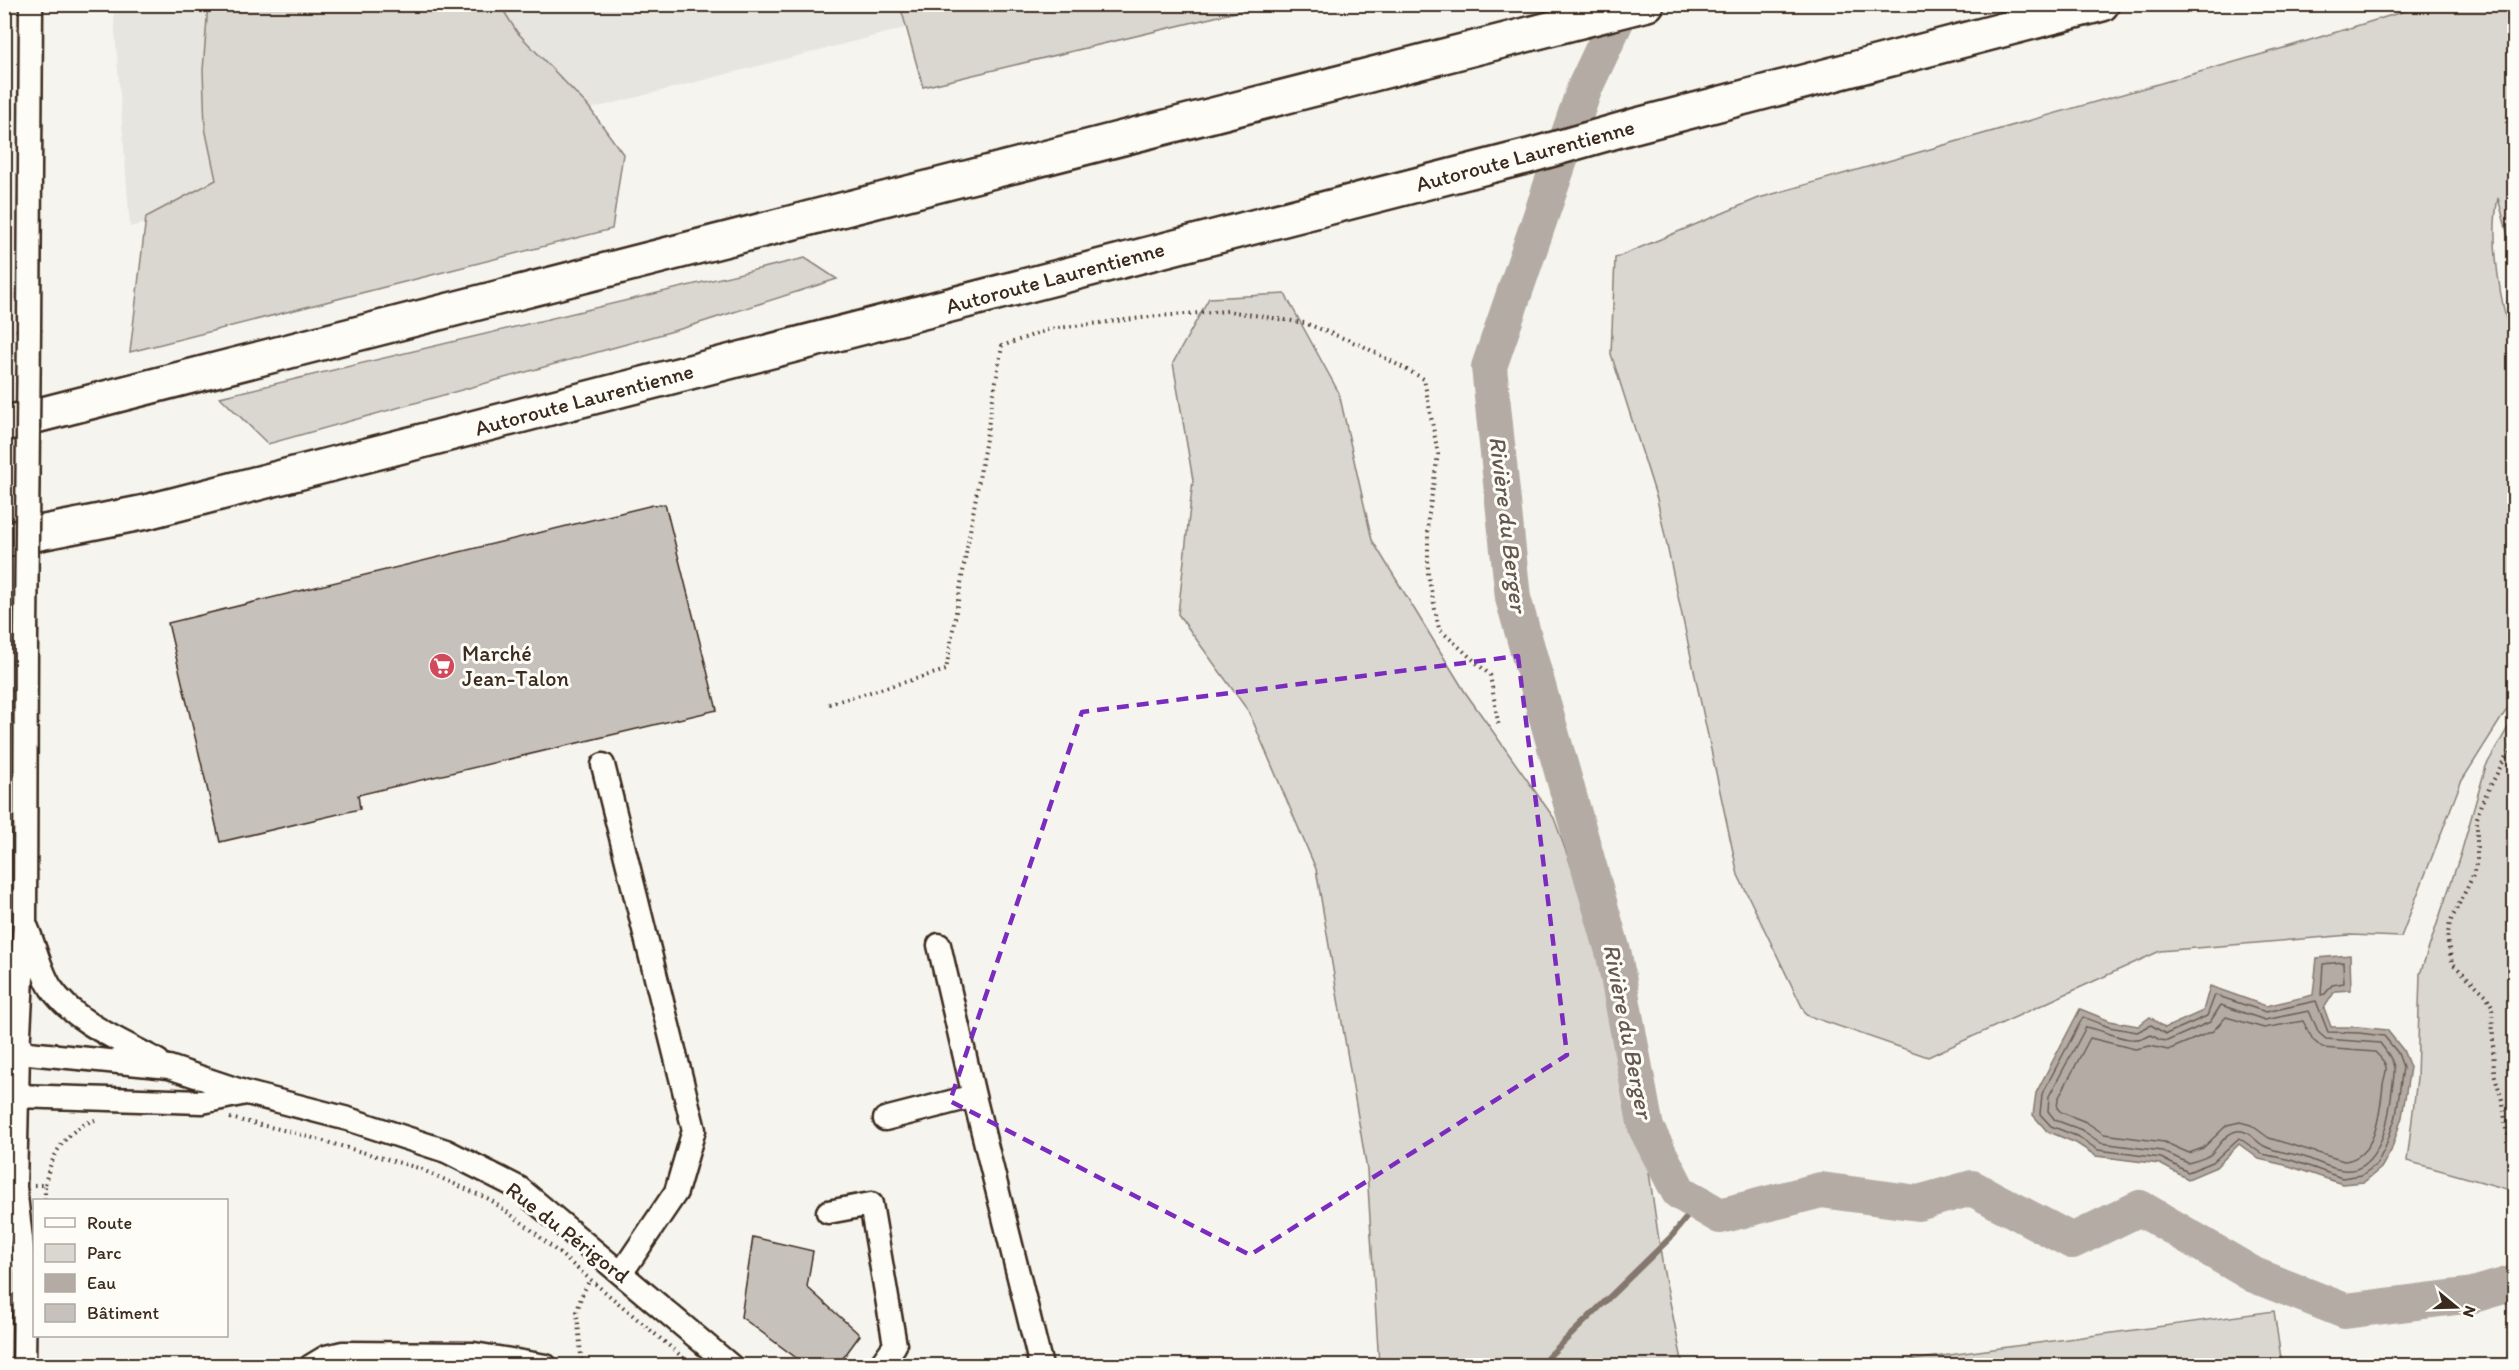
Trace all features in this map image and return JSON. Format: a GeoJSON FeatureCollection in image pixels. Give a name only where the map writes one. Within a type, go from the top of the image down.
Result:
{"type":"FeatureCollection","features":[{"type":"Feature","properties":{"kind":"highway"},"geometry":{"type":"LineString","coordinates":[[4,424],[1647,4]]}},
{"type":"Feature","properties":{"kind":"highway","name":"Autoroute Laurentienne"},"geometry":{"type":"LineString","coordinates":[[4,540],[147,512],[1529,156],[1634,126],[2094,6]]}},
{"type":"Feature","properties":{"kind":"street"},"geometry":{"type":"LineString","coordinates":[[24,1365],[25,1273],[15,1187],[11,1052],[25,922],[31,4]]}},
{"type":"Feature","properties":{"kind":"street"},"geometry":{"type":"LineString","coordinates":[[603,765],[694,1130],[676,1192],[622,1272]]}},
{"type":"Feature","properties":{"kind":"street"},"geometry":{"type":"LineString","coordinates":[[25,922],[51,987],[72,1011],[170,1068]]}},
{"type":"Feature","properties":{"kind":"street"},"geometry":{"type":"LineString","coordinates":[[939,945],[1041,1365]]}},
{"type":"Feature","properties":{"kind":"street","name":"Rue du Périgord"},"geometry":{"type":"LineString","coordinates":[[11,1052],[170,1068],[247,1093],[348,1119],[446,1151],[519,1188],[731,1365]]}},
{"type":"Feature","properties":{"kind":"street","name":"Rue du Périgord"},"geometry":{"type":"LineString","coordinates":[[11,1095],[202,1102],[247,1093]]}},
{"type":"Feature","properties":{"kind":"street"},"geometry":{"type":"LineString","coordinates":[[885,1119],[974,1096]]}},
{"type":"Feature","properties":{"kind":"street"},"geometry":{"type":"LineString","coordinates":[[828,1212],[871,1204],[895,1345],[879,1365]]}},
{"type":"Feature","properties":{"kind":"street"},"geometry":{"type":"LineString","coordinates":[[311,1365],[326,1357],[355,1353],[474,1354],[546,1365]]}},
{"type":"Feature","properties":{"kind":"path"},"geometry":{"type":"LineString","coordinates":[[829,704],[946,670],[1002,346],[1050,329],[1158,316],[1227,311],[1305,323],[1363,346],[1424,379],[1438,454],[1428,531],[1428,575],[1439,629],[1490,675],[1499,728]]}},
{"type":"Feature","properties":{"kind":"path"},"geometry":{"type":"LineString","coordinates":[[2514,741],[2481,804],[2477,818],[2476,861],[2472,878],[2450,922],[2447,939],[2452,963],[2486,995],[2492,1006],[2494,1073],[2503,1103],[2506,1130],[2514,1148]]}},
{"type":"Feature","properties":{"kind":"path"},"geometry":{"type":"LineString","coordinates":[[45,1199],[45,1185],[52,1159],[66,1139],[77,1129],[102,1118]]}},
{"type":"Feature","properties":{"kind":"path"},"geometry":{"type":"LineString","coordinates":[[224,1118],[244,1120],[292,1132],[418,1168],[489,1199],[515,1216],[693,1365]]}},
{"type":"Feature","properties":{"kind":"path"},"geometry":{"type":"LineString","coordinates":[[15,1187],[45,1185]]}},
{"type":"Feature","properties":{"kind":"path"},"geometry":{"type":"LineString","coordinates":[[582,1365],[577,1312],[590,1279]]}},
{"type":"Feature","properties":{"kind":"highlighted area"},"geometry":{"type":"Polygon","coordinates":[[[1518,656],[1567,1055],[1250,1255],[950,1101],[1082,712],[1518,656]]]}},
{"type":"Feature","properties":{"kind":"shaded area"},"geometry":{"type":"Polygon","coordinates":[[[113,4],[996,5],[130,227],[113,4]]]}},
{"type":"Feature","properties":{"kind":"green space"},"geometry":{"type":"Polygon","coordinates":[[[900,4],[1265,5],[923,87],[900,4]]]}},
{"type":"Feature","properties":{"kind":"green space"},"geometry":{"type":"Polygon","coordinates":[[[2428,4],[2514,5],[2514,258],[2498,198],[2495,234],[2501,294],[2514,348],[2514,698],[2461,782],[2401,937],[2350,935],[2160,951],[1928,1057],[1806,1015],[1738,875],[1657,499],[1611,354],[1615,258],[1759,198],[2294,45],[2428,4]]]}},
{"type":"Feature","properties":{"kind":"green space"},"geometry":{"type":"Polygon","coordinates":[[[208,5],[500,5],[517,32],[588,106],[623,154],[612,229],[130,352],[146,217],[216,180],[205,128],[203,70],[208,5]]]}},
{"type":"Feature","properties":{"kind":"green space"},"geometry":{"type":"Polygon","coordinates":[[[805,258],[837,279],[684,328],[268,444],[220,397],[805,258]]]}},
{"type":"Feature","properties":{"kind":"green space"},"geometry":{"type":"Polygon","coordinates":[[[1285,294],[1339,393],[1372,540],[1465,692],[1554,818],[1627,1022],[1663,1268],[1683,1365],[1379,1365],[1367,1170],[1316,869],[1249,712],[1178,614],[1193,480],[1173,363],[1209,298],[1285,294]]]}},
{"type":"Feature","properties":{"kind":"green space"},"geometry":{"type":"Polygon","coordinates":[[[2514,717],[2514,1191],[2407,1161],[2417,1078],[2420,974],[2461,853],[2486,766],[2514,717]]]}},
{"type":"Feature","properties":{"kind":"green space"},"geometry":{"type":"Polygon","coordinates":[[[2274,1311],[2282,1365],[1876,1365],[2274,1311]]]}},
{"type":"Feature","properties":{"kind":"water"},"geometry":{"type":"Polygon","coordinates":[[[2350,955],[2351,990],[2335,991],[2324,1008],[2331,1027],[2387,1030],[2403,1050],[2410,1067],[2402,1117],[2391,1151],[2381,1168],[2364,1182],[2342,1184],[2289,1166],[2259,1159],[2239,1144],[2216,1167],[2188,1179],[2160,1164],[2096,1156],[2076,1143],[2047,1131],[2033,1115],[2036,1093],[2080,1009],[2110,1021],[2138,1026],[2150,1017],[2165,1028],[2203,1011],[2210,986],[2266,1006],[2313,995],[2317,958],[2350,955]]]}},
{"type":"Feature","properties":{"kind":"building","name":"Marché Jean-Talon"},"geometry":{"type":"Polygon","coordinates":[[[665,504],[717,710],[358,795],[360,809],[220,842],[168,623],[653,505],[665,504]]]}},
{"type":"Feature","properties":{"kind":"building"},"geometry":{"type":"Polygon","coordinates":[[[753,1237],[813,1251],[807,1287],[860,1335],[838,1365],[806,1365],[741,1317],[753,1237]]]}},
{"type":"Feature","properties":{"kind":"waterway","name":"Rivière du Berger"},"geometry":{"type":"LineString","coordinates":[[1624,4],[1585,87],[1489,367],[1513,598],[1614,955],[1646,1128],[1679,1192],[1720,1216],[1821,1190],[1918,1203],[1972,1188],[2072,1241],[2140,1208],[2254,1275],[2345,1311],[2473,1295],[2514,1283]]}},
{"type":"Feature","properties":{"kind":"waterway"},"geometry":{"type":"LineString","coordinates":[[1539,1366],[1671,1237],[1698,1203]]}},
{"type":"Feature","properties":{"kind":"place","name":"Marché Jean-Talon"},"geometry":{"type":"Point","coordinates":[442,666]}}]}
